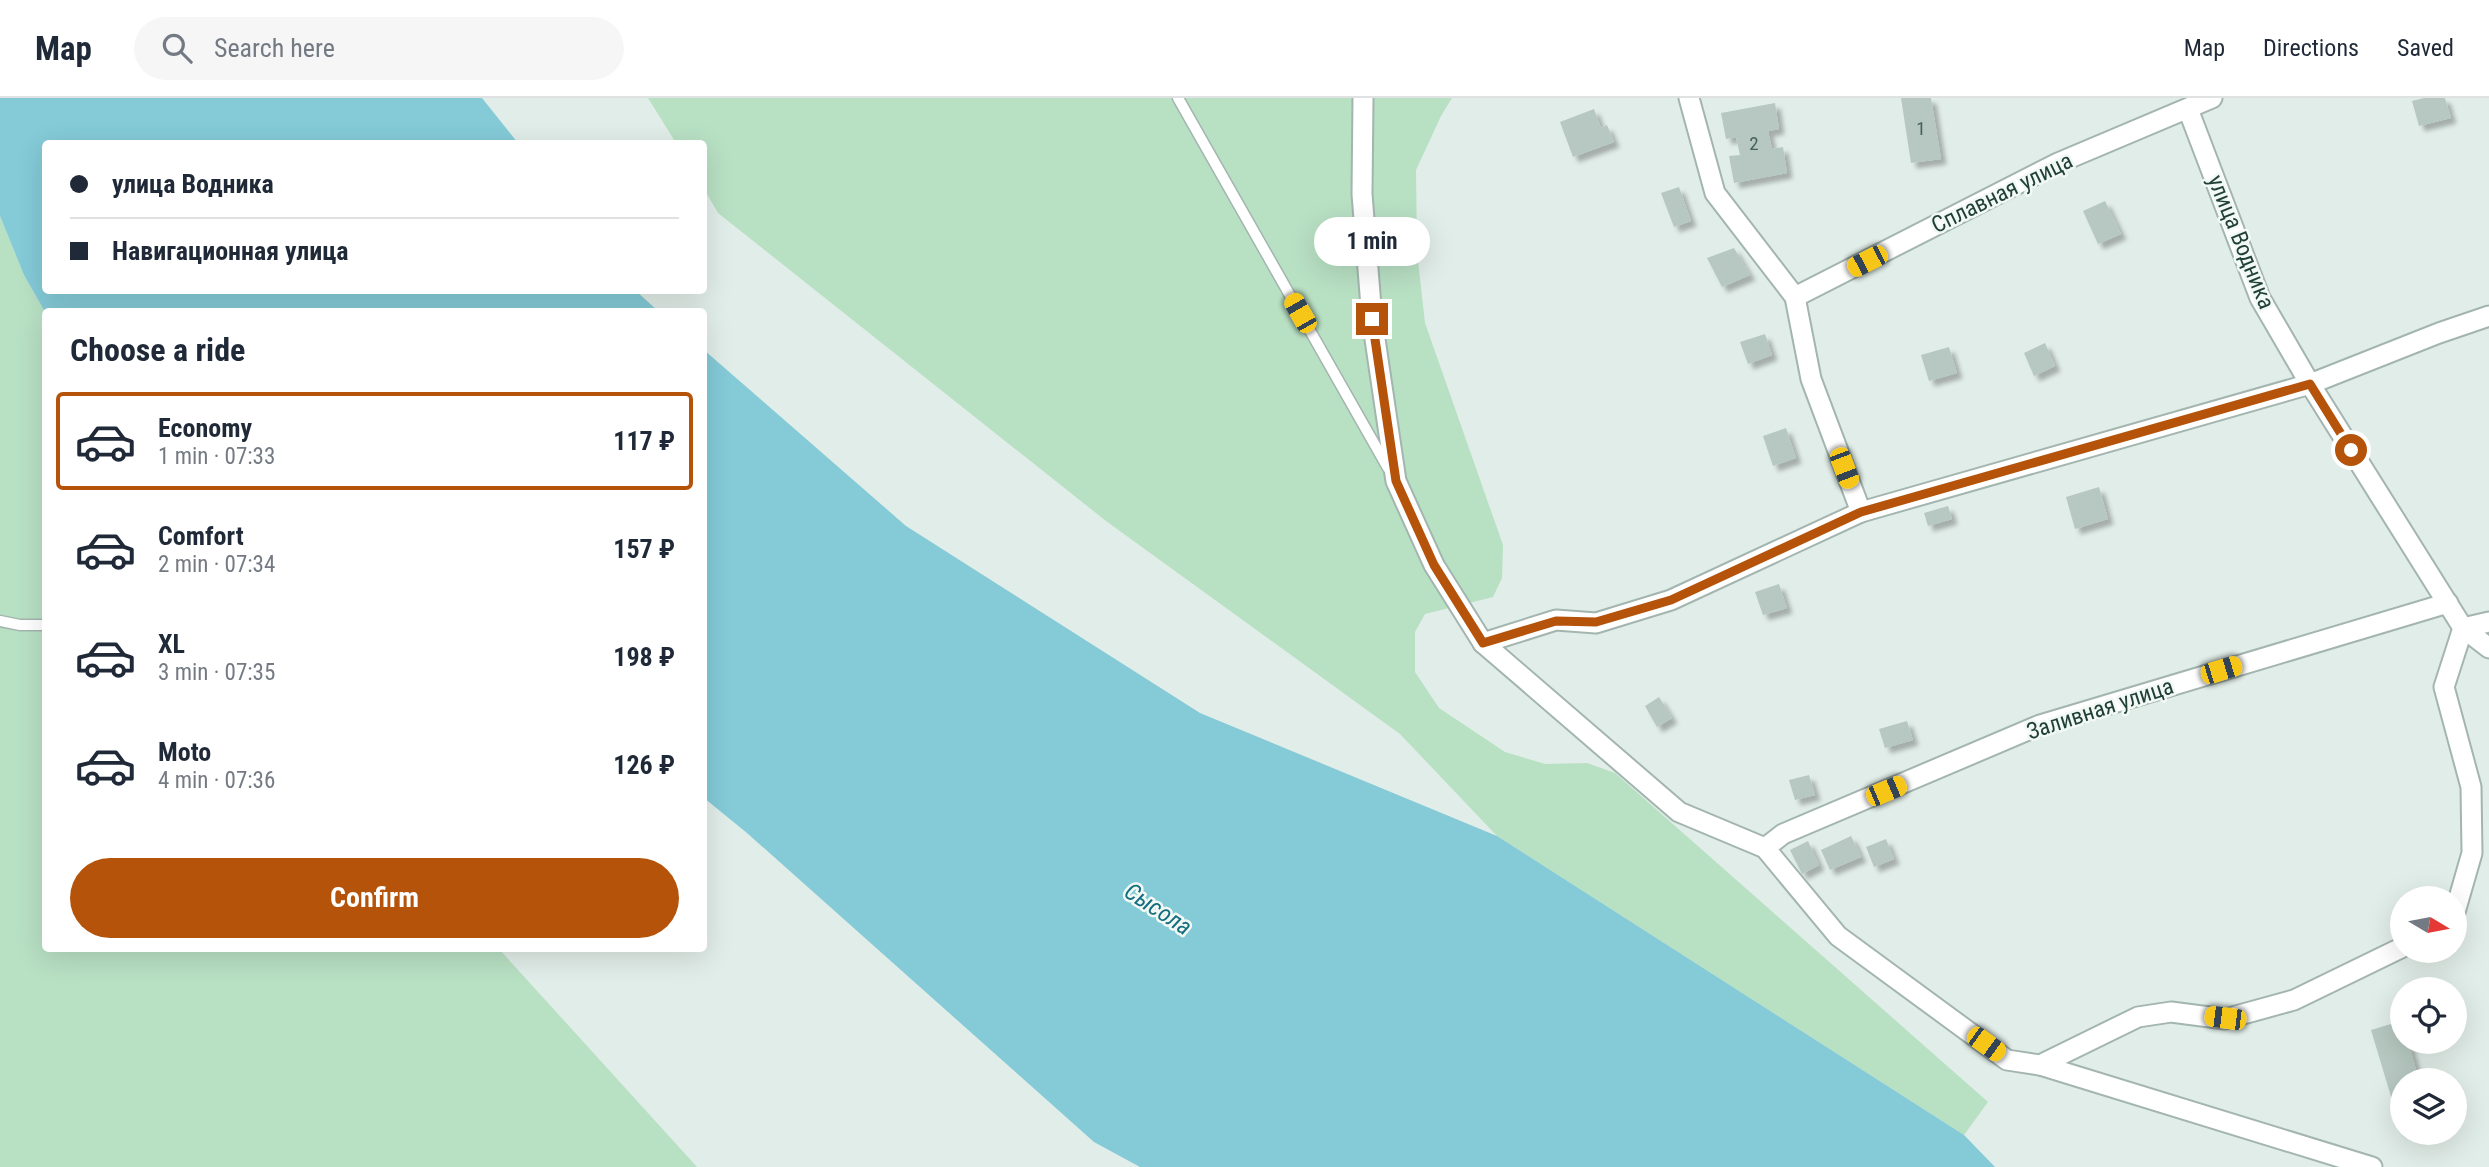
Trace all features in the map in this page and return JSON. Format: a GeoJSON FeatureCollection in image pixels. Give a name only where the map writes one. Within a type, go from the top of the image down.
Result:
{"type":"FeatureCollection","features":[{"type":"Feature","properties":{"kind":"street"},"geometry":{"type":"LineString","coordinates":[[1363,98],[1362,194],[1372,319],[1396,481],[1434,565],[1483,643],[1679,812],[1765,848],[1838,936],[2007,1060],[2040,1065],[2372,1167]]}},
{"type":"Feature","properties":{"kind":"street"},"geometry":{"type":"LineString","coordinates":[[1689,98],[1715,193],[1795,297],[1811,379],[1861,512]]}},
{"type":"Feature","properties":{"kind":"street","name":"Сплавная улица"},"geometry":{"type":"LineString","coordinates":[[1795,297],[2058,163],[2212,98]]}},
{"type":"Feature","properties":{"kind":"street","name":"улица Водника"},"geometry":{"type":"LineString","coordinates":[[2188,109],[2260,298],[2310,384],[2463,628],[2489,648]]}},
{"type":"Feature","properties":{"kind":"street"},"geometry":{"type":"LineString","coordinates":[[1483,643],[1556,621],[1596,622],[1671,600],[1861,512],[2310,384],[2489,316]]}},
{"type":"Feature","properties":{"kind":"street","name":"Заливная улица"},"geometry":{"type":"LineString","coordinates":[[1765,848],[1783,834],[2040,725],[2448,603]]}},
{"type":"Feature","properties":{"kind":"street"},"geometry":{"type":"LineString","coordinates":[[2464,886],[2472,853],[2471,787],[2444,687],[2463,628],[2489,622]]}},
{"type":"Feature","properties":{"kind":"street"},"geometry":{"type":"LineString","coordinates":[[2040,1065],[2138,1017],[2171,1012],[2225,1018],[2294,1000],[2390,953]]}},
{"type":"Feature","properties":{"kind":"lane"},"geometry":{"type":"LineString","coordinates":[[1178,98],[1396,481]]}},
{"type":"Feature","properties":{"kind":"lane"},"geometry":{"type":"LineString","coordinates":[[0,621],[42,625]]}},
{"type":"Feature","properties":{"kind":"green space"},"geometry":{"type":"Polygon","coordinates":[[[648,98],[1452,98],[1416,170],[1417,252],[1425,323],[1503,545],[1502,578],[1493,597],[1425,614],[1415,632],[1415,672],[1439,708],[1505,752],[1545,764],[1587,763],[1615,773],[1988,1102],[1964,1135],[1497,836],[1400,734],[1106,521],[718,213],[707,194],[707,140],[674,140],[648,98]]]}},
{"type":"Feature","properties":{"kind":"green space"},"geometry":{"type":"Polygon","coordinates":[[[0,216],[24,275],[43,308],[42,952],[502,952],[697,1167],[0,1167],[0,216]]]}},
{"type":"Feature","properties":{"kind":"water"},"geometry":{"type":"Polygon","coordinates":[[[0,98],[482,98],[516,140],[42,140],[42,294],[639,294],[655,308],[43,308],[24,275],[0,216],[0,98]]]}},
{"type":"Feature","properties":{"kind":"water","name":"Сысола"},"geometry":{"type":"Polygon","coordinates":[[[707,353],[906,526],[1200,713],[1497,836],[1964,1135],[1995,1167],[1140,1167],[1094,1142],[707,800],[707,353]]]}},
{"type":"Feature","properties":{"kind":"building"},"geometry":{"type":"Polygon","coordinates":[[[1901,98],[1931,98],[1941,159],[1911,163],[1901,98]]]}},
{"type":"Feature","properties":{"kind":"building"},"geometry":{"type":"Polygon","coordinates":[[[2445,98],[2451,118],[2419,126],[2412,101],[2445,98]]]}},
{"type":"Feature","properties":{"kind":"building"},"geometry":{"type":"Polygon","coordinates":[[[1775,103],[1779,129],[1768,131],[1772,149],[1783,147],[1787,173],[1734,183],[1729,156],[1740,155],[1736,137],[1726,139],[1721,113],[1775,103]]]}},
{"type":"Feature","properties":{"kind":"building"},"geometry":{"type":"Polygon","coordinates":[[[1594,109],[1601,128],[1607,125],[1614,142],[1573,157],[1560,122],[1594,109]]]}},
{"type":"Feature","properties":{"kind":"building"},"geometry":{"type":"Polygon","coordinates":[[[1679,187],[1691,221],[1674,227],[1661,193],[1679,187]]]}},
{"type":"Feature","properties":{"kind":"building"},"geometry":{"type":"Polygon","coordinates":[[[2105,201],[2121,234],[2098,244],[2083,211],[2105,201]]]}},
{"type":"Feature","properties":{"kind":"building"},"geometry":{"type":"Polygon","coordinates":[[[1734,248],[1750,275],[1722,287],[1707,258],[1734,248]]]}},
{"type":"Feature","properties":{"kind":"building"},"geometry":{"type":"Polygon","coordinates":[[[1765,334],[1772,355],[1748,364],[1740,342],[1765,334]]]}},
{"type":"Feature","properties":{"kind":"building"},"geometry":{"type":"Polygon","coordinates":[[[2045,343],[2055,366],[2034,376],[2024,353],[2045,343]]]}},
{"type":"Feature","properties":{"kind":"building"},"geometry":{"type":"Polygon","coordinates":[[[1949,347],[1957,373],[1929,381],[1921,355],[1949,347]]]}},
{"type":"Feature","properties":{"kind":"building"},"geometry":{"type":"Polygon","coordinates":[[[1786,428],[1796,458],[1773,466],[1763,436],[1786,428]]]}},
{"type":"Feature","properties":{"kind":"building"},"geometry":{"type":"Polygon","coordinates":[[[2099,487],[2108,519],[2075,529],[2066,497],[2099,487]]]}},
{"type":"Feature","properties":{"kind":"building"},"geometry":{"type":"Polygon","coordinates":[[[1948,506],[1952,519],[1928,526],[1924,513],[1948,506]]]}},
{"type":"Feature","properties":{"kind":"building"},"geometry":{"type":"Polygon","coordinates":[[[1779,584],[1787,608],[1763,615],[1755,592],[1779,584]]]}},
{"type":"Feature","properties":{"kind":"building"},"geometry":{"type":"Polygon","coordinates":[[[1659,697],[1672,718],[1657,727],[1645,706],[1659,697]]]}},
{"type":"Feature","properties":{"kind":"building"},"geometry":{"type":"Polygon","coordinates":[[[1907,721],[1913,740],[1885,748],[1879,729],[1907,721]]]}},
{"type":"Feature","properties":{"kind":"building"},"geometry":{"type":"Polygon","coordinates":[[[1809,775],[1815,795],[1795,800],[1789,780],[1809,775]]]}},
{"type":"Feature","properties":{"kind":"building"},"geometry":{"type":"Polygon","coordinates":[[[1851,836],[1861,857],[1830,870],[1821,850],[1851,836]]]}},
{"type":"Feature","properties":{"kind":"building"},"geometry":{"type":"Polygon","coordinates":[[[1886,839],[1894,859],[1874,867],[1866,847],[1886,839]]]}},
{"type":"Feature","properties":{"kind":"building"},"geometry":{"type":"Polygon","coordinates":[[[1808,841],[1819,865],[1802,874],[1790,850],[1808,841]]]}},
{"type":"Feature","properties":{"kind":"building"},"geometry":{"type":"Polygon","coordinates":[[[2390,1024],[2390,1054],[2412,1054],[2416,1068],[2390,1068],[2390,1093],[2371,1030],[2390,1024]]]}},
{"type":"Feature","properties":{"kind":"route"},"geometry":{"type":"LineString","coordinates":[[1372,319],[1396,481],[1434,565],[1483,643],[1556,621],[1596,622],[1671,600],[1861,512],[2310,384],[2351,450]]}}]}
